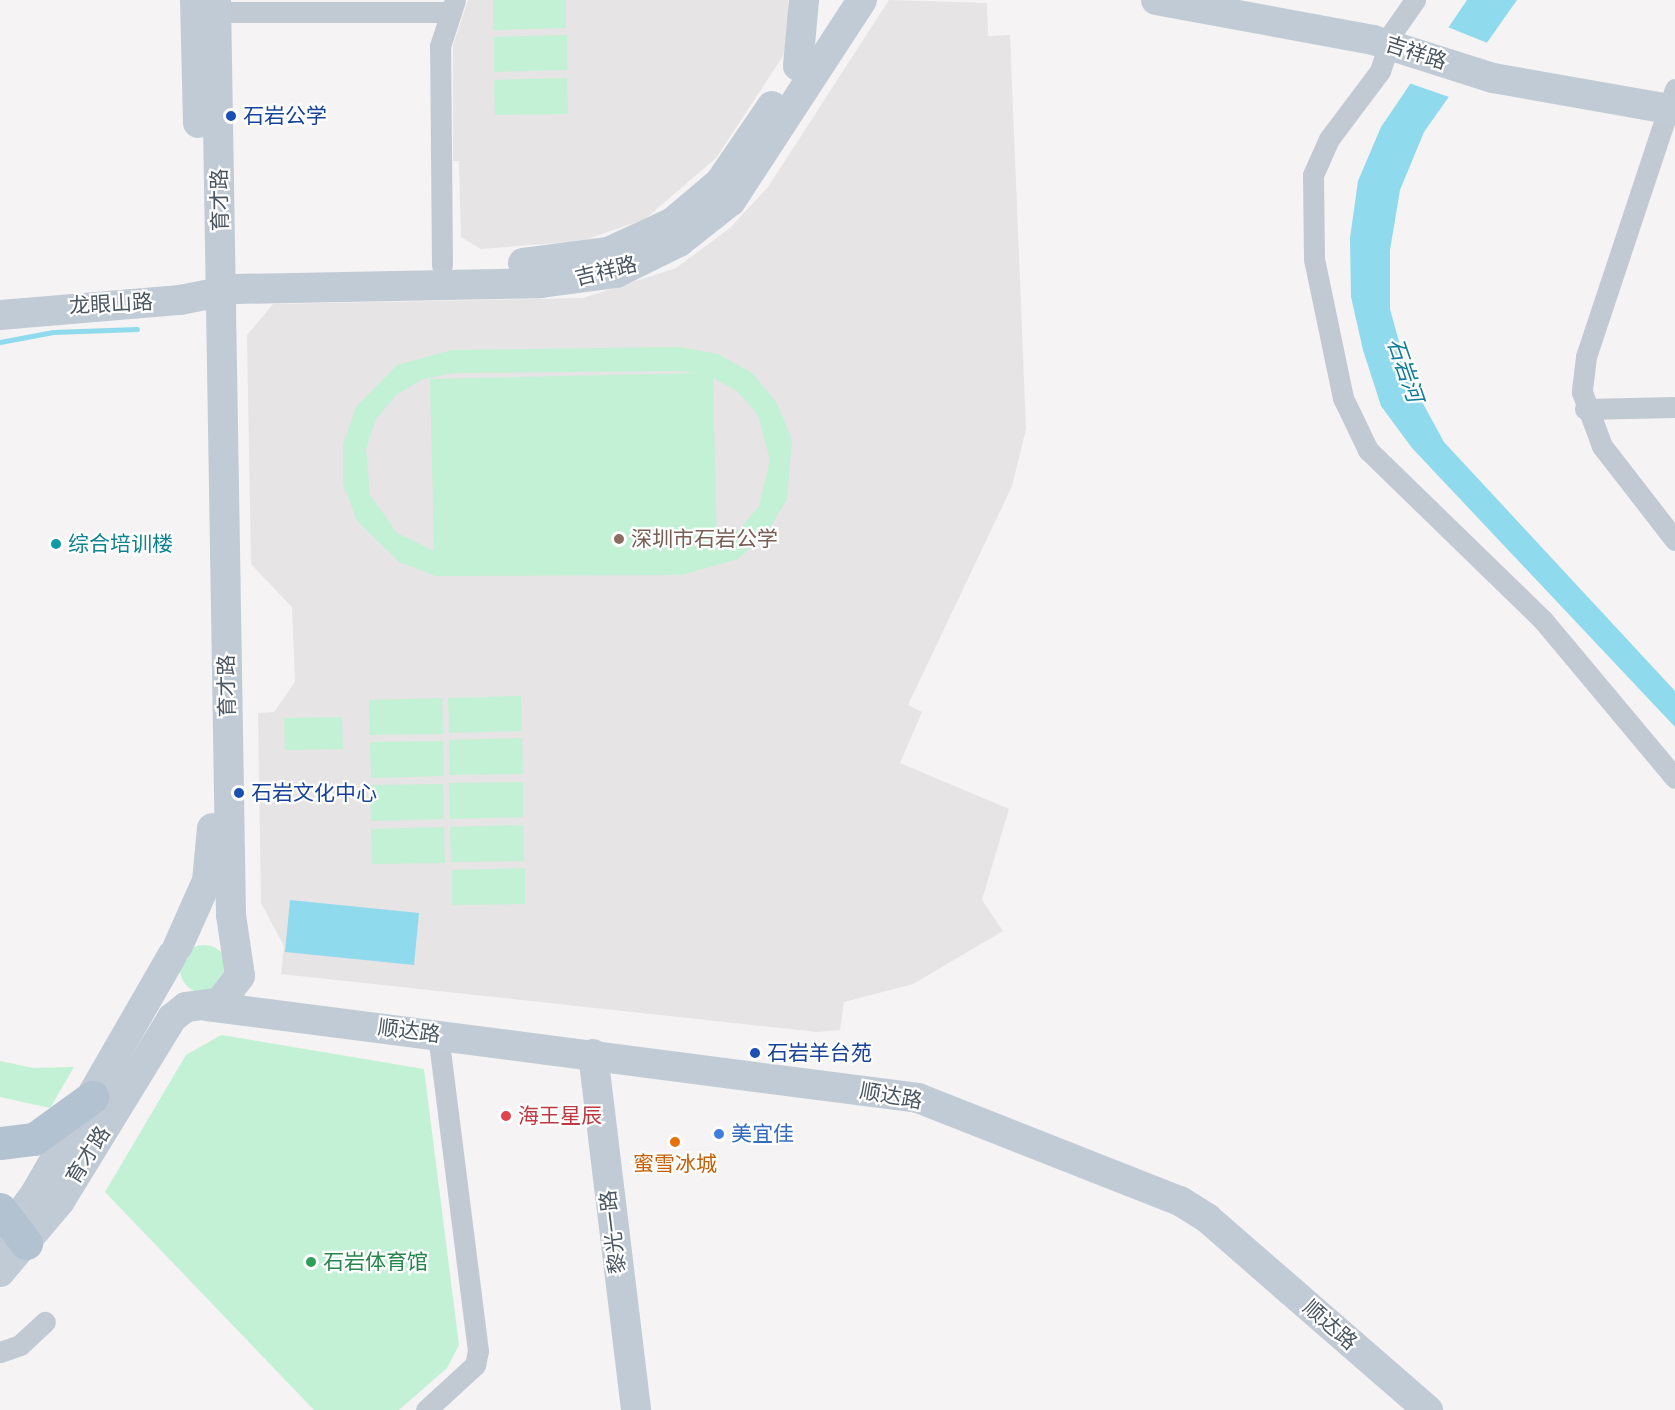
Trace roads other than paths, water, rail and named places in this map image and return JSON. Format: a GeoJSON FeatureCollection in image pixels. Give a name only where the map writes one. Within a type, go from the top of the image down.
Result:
{"type":"FeatureCollection","features":[{"type":"Feature","properties":{"kind":"main road"},"geometry":{"type":"LineString","coordinates":[[0,1143],[34,1139],[92,1097]]}},
{"type":"Feature","properties":{"kind":"street"},"geometry":{"type":"LineString","coordinates":[[798,66],[804,0]]}},
{"type":"Feature","properties":{"kind":"street","name":"吉祥路"},"geometry":{"type":"LineString","coordinates":[[211,283],[442,265],[576,259],[608,252],[673,222],[720,182],[842,0]]}},
{"type":"Feature","properties":{"kind":"street","name":"吉祥路"},"geometry":{"type":"LineString","coordinates":[[211,283],[578,280],[646,261],[731,201],[862,0]]}},
{"type":"Feature","properties":{"kind":"street","name":"吉祥路"},"geometry":{"type":"LineString","coordinates":[[1156,0],[1388,44],[1477,73],[1673,103]]}},
{"type":"Feature","properties":{"kind":"street"},"geometry":{"type":"LineString","coordinates":[[1415,0],[1388,44],[1380,71],[1319,157],[1310,202],[1324,326],[1356,430],[1368,450],[1542,619],[1675,778]]}},
{"type":"Feature","properties":{"kind":"street"},"geometry":{"type":"LineString","coordinates":[[210,4],[451,6],[440,46],[442,265]]}},
{"type":"Feature","properties":{"kind":"street","name":"育才路"},"geometry":{"type":"LineString","coordinates":[[0,1272],[10,1230],[92,1097],[175,951],[207,881],[211,845],[210,4]]}},
{"type":"Feature","properties":{"kind":"street"},"geometry":{"type":"LineString","coordinates":[[1673,103],[1586,357],[1585,409],[1602,446],[1675,540]]}},
{"type":"Feature","properties":{"kind":"street","name":"育才路"},"geometry":{"type":"LineString","coordinates":[[10,1230],[60,1201],[172,1018],[201,1005],[229,997],[239,965],[231,915],[211,283]]}},
{"type":"Feature","properties":{"kind":"street","name":"龙眼山路"},"geometry":{"type":"LineString","coordinates":[[0,295],[211,283]]}},
{"type":"Feature","properties":{"kind":"street","name":"龙眼山路"},"geometry":{"type":"LineString","coordinates":[[0,315],[211,283]]}},
{"type":"Feature","properties":{"kind":"street"},"geometry":{"type":"LineString","coordinates":[[1585,409],[1675,407]]}},
{"type":"Feature","properties":{"kind":"street","name":"顺达路"},"geometry":{"type":"LineString","coordinates":[[175,951],[210,934],[239,965],[258,1001],[298,1017]]}},
{"type":"Feature","properties":{"kind":"street"},"geometry":{"type":"LineString","coordinates":[[175,951],[176,991],[201,1005]]}},
{"type":"Feature","properties":{"kind":"street","name":"顺达路"},"geometry":{"type":"LineString","coordinates":[[201,1005],[593,1054],[918,1098],[1180,1201],[1207,1218],[1428,1410]]}},
{"type":"Feature","properties":{"kind":"street"},"geometry":{"type":"LineString","coordinates":[[426,1410],[475,1365],[478,1351],[438,1035]]}},
{"type":"Feature","properties":{"kind":"street","name":"黎光一路"},"geometry":{"type":"LineString","coordinates":[[593,1054],[636,1410]]}},
{"type":"Feature","properties":{"kind":"street"},"geometry":{"type":"LineString","coordinates":[[0,1352],[20,1345],[45,1322]]}},
{"type":"Feature","properties":{"kind":"water","name":"石岩河"},"geometry":{"type":"Polygon","coordinates":[[[1467,0],[1517,0],[1424,132],[1400,190],[1390,250],[1390,309],[1409,378],[1444,442],[1675,691],[1675,727],[1412,448],[1381,406],[1363,350],[1351,297],[1350,238],[1358,181],[1381,127],[1467,0]]]}},
{"type":"Feature","properties":{"kind":"water"},"geometry":{"type":"Polygon","coordinates":[[[290,900],[419,913],[414,965],[285,952],[290,900]]]}},
{"type":"Feature","properties":{"kind":"waterway"},"geometry":{"type":"LineString","coordinates":[[0,342],[53,332],[137,329]]}},
{"type":"Feature","properties":{"kind":"place","name":"石岩公学"},"geometry":{"type":"Point","coordinates":[231,116]}},
{"type":"Feature","properties":{"kind":"place","name":"深圳市石岩公学"},"geometry":{"type":"Point","coordinates":[619,539]}},
{"type":"Feature","properties":{"kind":"place","name":"综合培训楼"},"geometry":{"type":"Point","coordinates":[56,544]}},
{"type":"Feature","properties":{"kind":"place","name":"石岩文化中心"},"geometry":{"type":"Point","coordinates":[239,793]}},
{"type":"Feature","properties":{"kind":"place","name":"石岩羊台苑"},"geometry":{"type":"Point","coordinates":[755,1053]}},
{"type":"Feature","properties":{"kind":"place","name":"海王星辰"},"geometry":{"type":"Point","coordinates":[506,1116]}},
{"type":"Feature","properties":{"kind":"place","name":"美宜佳"},"geometry":{"type":"Point","coordinates":[719,1134]}},
{"type":"Feature","properties":{"kind":"place","name":"蜜雪冰城"},"geometry":{"type":"Point","coordinates":[675,1142]}},
{"type":"Feature","properties":{"kind":"place","name":"石岩体育馆"},"geometry":{"type":"Point","coordinates":[311,1262]}}]}
